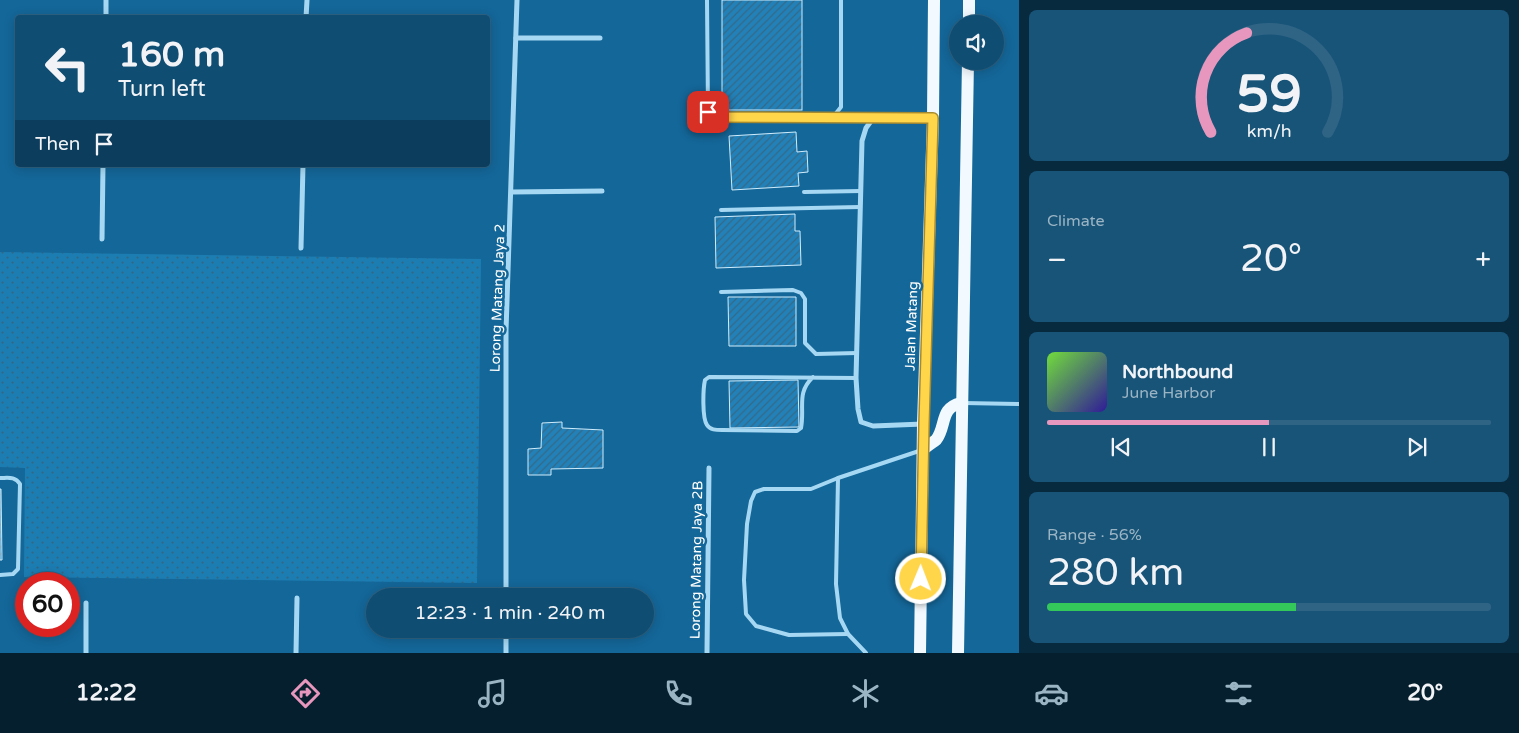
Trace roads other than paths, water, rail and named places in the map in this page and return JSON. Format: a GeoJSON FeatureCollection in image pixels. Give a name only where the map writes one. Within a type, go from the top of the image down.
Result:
{"type":"FeatureCollection","features":[{"type":"Feature","properties":{"kind":"main road","name":"Jalan Matang"},"geometry":{"type":"LineString","coordinates":[[920,653],[923,450],[933,118],[934,0]]}},
{"type":"Feature","properties":{"kind":"main road"},"geometry":{"type":"LineString","coordinates":[[969,0],[969,15]]}},
{"type":"Feature","properties":{"kind":"main road"},"geometry":{"type":"LineString","coordinates":[[958,653],[968,70]]}},
{"type":"Feature","properties":{"kind":"main road"},"geometry":{"type":"LineString","coordinates":[[923,450],[936,439],[947,411],[952,405],[961,403]]}},
{"type":"Feature","properties":{"kind":"street"},"geometry":{"type":"LineString","coordinates":[[106,0],[106,15]]}},
{"type":"Feature","properties":{"kind":"street"},"geometry":{"type":"LineString","coordinates":[[306,15],[307,0]]}},
{"type":"Feature","properties":{"kind":"street","name":"Lorong Matang Jaya 2"},"geometry":{"type":"LineString","coordinates":[[506,588],[506,331],[517,0]]}},
{"type":"Feature","properties":{"kind":"street"},"geometry":{"type":"LineString","coordinates":[[516,38],[600,38]]}},
{"type":"Feature","properties":{"kind":"street"},"geometry":{"type":"LineString","coordinates":[[924,424],[873,426],[861,422],[858,409],[856,378],[860,207],[862,141],[866,128],[874,117],[933,118]]}},
{"type":"Feature","properties":{"kind":"street"},"geometry":{"type":"LineString","coordinates":[[102,239],[103,167]]}},
{"type":"Feature","properties":{"kind":"street"},"geometry":{"type":"LineString","coordinates":[[301,248],[303,167]]}},
{"type":"Feature","properties":{"kind":"street"},"geometry":{"type":"LineString","coordinates":[[512,192],[602,191]]}},
{"type":"Feature","properties":{"kind":"street","name":"Lorong Matang Jaya 2B"},"geometry":{"type":"LineString","coordinates":[[707,653],[709,468]]}},
{"type":"Feature","properties":{"kind":"street"},"geometry":{"type":"LineString","coordinates":[[296,598],[296,653]]}},
{"type":"Feature","properties":{"kind":"street"},"geometry":{"type":"LineString","coordinates":[[86,604],[86,653]]}},
{"type":"Feature","properties":{"kind":"street"},"geometry":{"type":"LineString","coordinates":[[506,638],[506,653]]}},
{"type":"Feature","properties":{"kind":"lane"},"geometry":{"type":"LineString","coordinates":[[707,0],[707,102],[708,112],[713,117],[874,117]]}},
{"type":"Feature","properties":{"kind":"lane"},"geometry":{"type":"LineString","coordinates":[[833,117],[840,107],[841,0]]}},
{"type":"Feature","properties":{"kind":"lane"},"geometry":{"type":"LineString","coordinates":[[804,192],[861,192]]}},
{"type":"Feature","properties":{"kind":"lane"},"geometry":{"type":"LineString","coordinates":[[721,210],[860,207]]}},
{"type":"Feature","properties":{"kind":"lane"},"geometry":{"type":"LineString","coordinates":[[721,292],[793,290],[801,293],[805,299],[806,343],[811,350],[816,354],[857,353]]}},
{"type":"Feature","properties":{"kind":"lane"},"geometry":{"type":"LineString","coordinates":[[813,377],[805,385],[802,397],[802,424],[801,428],[797,430],[711,429],[704,419],[704,387],[705,380],[709,377],[813,377],[856,378]]}},
{"type":"Feature","properties":{"kind":"lane"},"geometry":{"type":"LineString","coordinates":[[961,403],[1019,404]]}},
{"type":"Feature","properties":{"kind":"lane"},"geometry":{"type":"LineString","coordinates":[[848,634],[789,635],[756,626],[746,614],[744,580],[747,524],[751,501],[755,492],[764,489],[811,490],[838,478],[923,450]]}},
{"type":"Feature","properties":{"kind":"lane"},"geometry":{"type":"LineString","coordinates":[[0,478],[13,477],[20,484],[18,570],[13,574],[0,575]]}},
{"type":"Feature","properties":{"kind":"lane"},"geometry":{"type":"LineString","coordinates":[[838,478],[836,584],[840,618],[848,634],[866,653]]}}]}
